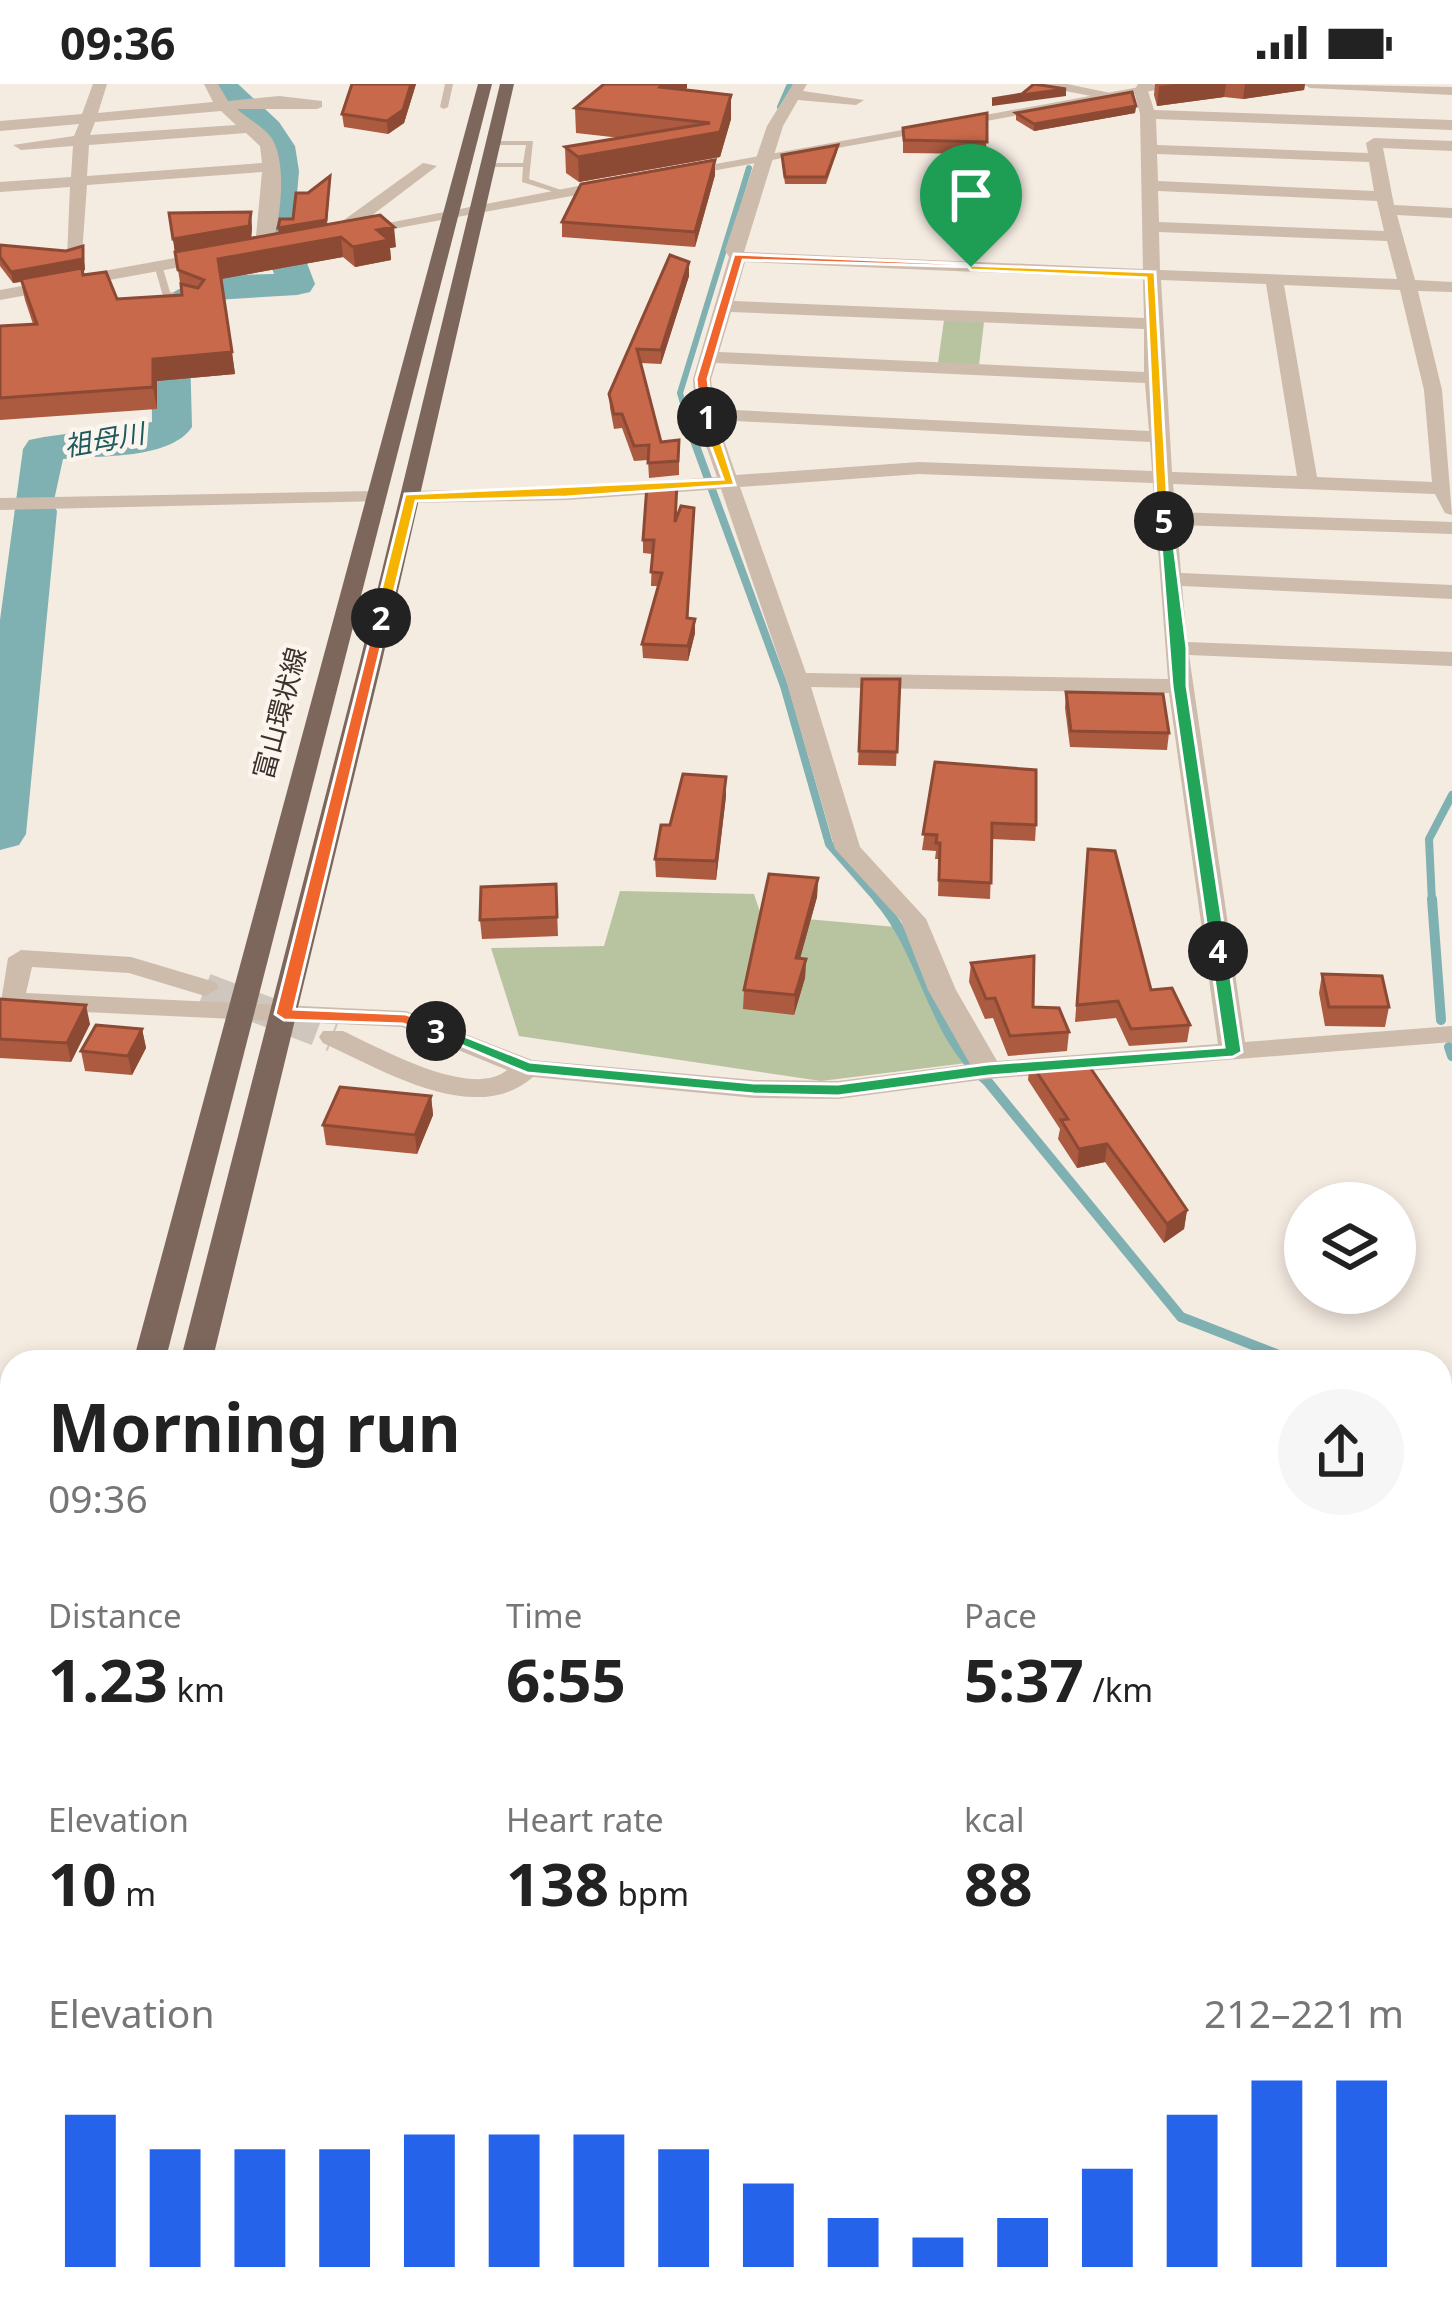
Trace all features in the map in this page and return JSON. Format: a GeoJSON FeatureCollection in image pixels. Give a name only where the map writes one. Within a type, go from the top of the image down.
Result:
{"type":"FeatureCollection","features":[{"type":"Feature","properties":{"kind":"main road","name":"富山環状線"},"geometry":{"type":"LineString","coordinates":[[151,1350],[485,84]]}},
{"type":"Feature","properties":{"kind":"main road"},"geometry":{"type":"LineString","coordinates":[[199,1350],[507,84]]}},
{"type":"Feature","properties":{"kind":"street"},"geometry":{"type":"LineString","coordinates":[[73,254],[81,140],[100,84]]}},
{"type":"Feature","properties":{"kind":"street"},"geometry":{"type":"LineString","coordinates":[[212,84],[229,109],[268,145],[273,245],[243,250]]}},
{"type":"Feature","properties":{"kind":"street"},"geometry":{"type":"LineString","coordinates":[[1036,84],[1112,95]]}},
{"type":"Feature","properties":{"kind":"street"},"geometry":{"type":"LineString","coordinates":[[660,176],[1182,84]]}},
{"type":"Feature","properties":{"kind":"street"},"geometry":{"type":"LineString","coordinates":[[1310,84],[1452,91]]}},
{"type":"Feature","properties":{"kind":"street"},"geometry":{"type":"LineString","coordinates":[[1144,88],[1163,518],[1180,648],[1180,686],[1233,1052]]}},
{"type":"Feature","properties":{"kind":"street"},"geometry":{"type":"LineString","coordinates":[[856,100],[798,90],[775,126],[734,250],[738,257],[700,397],[797,680],[848,849],[913,919],[979,1071]]}},
{"type":"Feature","properties":{"kind":"street"},"geometry":{"type":"LineString","coordinates":[[0,126],[279,101],[316,104]]}},
{"type":"Feature","properties":{"kind":"street"},"geometry":{"type":"LineString","coordinates":[[1148,114],[1452,125]]}},
{"type":"Feature","properties":{"kind":"street"},"geometry":{"type":"LineString","coordinates":[[0,147],[254,128]]}},
{"type":"Feature","properties":{"kind":"street"},"geometry":{"type":"LineString","coordinates":[[1452,146],[1374,143],[1383,203],[1433,390],[1440,488],[1452,509]]}},
{"type":"Feature","properties":{"kind":"street"},"geometry":{"type":"LineString","coordinates":[[1150,149],[1376,158]]}},
{"type":"Feature","properties":{"kind":"street"},"geometry":{"type":"LineString","coordinates":[[429,166],[327,235],[640,179]]}},
{"type":"Feature","properties":{"kind":"street"},"geometry":{"type":"LineString","coordinates":[[0,187],[270,167]]}},
{"type":"Feature","properties":{"kind":"street"},"geometry":{"type":"LineString","coordinates":[[1151,186],[1383,203],[1452,213]]}},
{"type":"Feature","properties":{"kind":"street"},"geometry":{"type":"LineString","coordinates":[[1153,226],[1391,236]]}},
{"type":"Feature","properties":{"kind":"street"},"geometry":{"type":"LineString","coordinates":[[0,295],[222,254]]}},
{"type":"Feature","properties":{"kind":"street"},"geometry":{"type":"LineString","coordinates":[[738,257],[1452,287]]}},
{"type":"Feature","properties":{"kind":"street"},"geometry":{"type":"LineString","coordinates":[[1274,280],[1308,482]]}},
{"type":"Feature","properties":{"kind":"street"},"geometry":{"type":"LineString","coordinates":[[724,306],[1152,324]]}},
{"type":"Feature","properties":{"kind":"street"},"geometry":{"type":"LineString","coordinates":[[709,357],[1154,378]]}},
{"type":"Feature","properties":{"kind":"street"},"geometry":{"type":"LineString","coordinates":[[705,414],[1158,437]]}},
{"type":"Feature","properties":{"kind":"street"},"geometry":{"type":"LineString","coordinates":[[410,497],[567,494],[919,468],[1440,488]]}},
{"type":"Feature","properties":{"kind":"street"},"geometry":{"type":"LineString","coordinates":[[0,504],[376,497]]}},
{"type":"Feature","properties":{"kind":"street"},"geometry":{"type":"LineString","coordinates":[[1163,518],[1452,528]]}},
{"type":"Feature","properties":{"kind":"street"},"geometry":{"type":"LineString","coordinates":[[1172,579],[1452,592]]}},
{"type":"Feature","properties":{"kind":"street"},"geometry":{"type":"LineString","coordinates":[[1180,648],[1452,659]]}},
{"type":"Feature","properties":{"kind":"street"},"geometry":{"type":"LineString","coordinates":[[797,680],[1180,686]]}},
{"type":"Feature","properties":{"kind":"street"},"geometry":{"type":"LineString","coordinates":[[205,988],[131,965],[21,958],[5,1000],[406,1019],[527,1068],[754,1089],[838,1090],[979,1071],[1452,1034]]}},
{"type":"Feature","properties":{"kind":"street"},"geometry":{"type":"LineString","coordinates":[[333,1037],[438,1082],[477,1089],[501,1089],[518,1081],[527,1068]]}},
{"type":"Feature","properties":{"kind":"lane"},"geometry":{"type":"LineString","coordinates":[[444,107],[449,84]]}},
{"type":"Feature","properties":{"kind":"lane"},"geometry":{"type":"LineString","coordinates":[[490,154],[530,143],[525,179],[561,194]]}},
{"type":"Feature","properties":{"kind":"lane"},"geometry":{"type":"LineString","coordinates":[[490,154],[527,165]]}},
{"type":"Feature","properties":{"kind":"lane"},"geometry":{"type":"LineString","coordinates":[[158,266],[166,294],[199,304]]}},
{"type":"Feature","properties":{"kind":"green space"},"geometry":{"type":"Polygon","coordinates":[[[944,320],[984,322],[979,365],[938,363],[944,320]]]}},
{"type":"Feature","properties":{"kind":"green space"},"geometry":{"type":"Polygon","coordinates":[[[620,891],[754,894],[761,915],[896,927],[975,1062],[821,1081],[519,1036],[491,948],[604,946],[620,891]]]}},
{"type":"Feature","properties":{"kind":"building"},"geometry":{"type":"Polygon","coordinates":[[[352,84],[411,84],[403,110],[387,121],[342,114],[352,84]]]}},
{"type":"Feature","properties":{"kind":"building"},"geometry":{"type":"Polygon","coordinates":[[[604,84],[663,84],[660,87],[731,95],[720,132],[578,157],[565,147],[710,123],[575,108],[604,84]]]}},
{"type":"Feature","properties":{"kind":"building"},"geometry":{"type":"Polygon","coordinates":[[[1034,84],[1066,89],[992,99],[1022,94],[1034,84]]]}},
{"type":"Feature","properties":{"kind":"building"},"geometry":{"type":"Polygon","coordinates":[[[1132,92],[1136,106],[1034,124],[1016,113],[1132,92]]]}},
{"type":"Feature","properties":{"kind":"building"},"geometry":{"type":"Polygon","coordinates":[[[987,113],[987,142],[904,140],[903,128],[987,113]]]}},
{"type":"Feature","properties":{"kind":"building"},"geometry":{"type":"Polygon","coordinates":[[[838,145],[826,177],[785,177],[782,155],[838,145]]]}},
{"type":"Feature","properties":{"kind":"building"},"geometry":{"type":"Polygon","coordinates":[[[715,160],[695,232],[562,222],[581,184],[715,160]]]}},
{"type":"Feature","properties":{"kind":"building"},"geometry":{"type":"Polygon","coordinates":[[[330,176],[326,220],[278,228],[280,219],[293,219],[296,193],[308,193],[330,176]]]}},
{"type":"Feature","properties":{"kind":"building"},"geometry":{"type":"Polygon","coordinates":[[[251,212],[249,226],[173,239],[169,213],[251,212]]]}},
{"type":"Feature","properties":{"kind":"building"},"geometry":{"type":"Polygon","coordinates":[[[380,215],[394,227],[377,230],[389,240],[353,247],[341,237],[218,259],[232,352],[153,359],[153,387],[0,398],[0,326],[37,324],[21,279],[82,268],[83,275],[106,272],[117,299],[182,295],[181,284],[198,288],[204,280],[178,270],[175,252],[380,215]]]}},
{"type":"Feature","properties":{"kind":"building"},"geometry":{"type":"Polygon","coordinates":[[[0,245],[66,251],[83,246],[83,259],[11,272],[0,257],[0,245]]]}},
{"type":"Feature","properties":{"kind":"building"},"geometry":{"type":"Polygon","coordinates":[[[670,255],[689,262],[661,350],[637,349],[661,442],[679,440],[678,461],[648,463],[649,445],[634,446],[622,414],[614,414],[609,394],[670,255]]]}},
{"type":"Feature","properties":{"kind":"building"},"geometry":{"type":"Polygon","coordinates":[[[677,483],[675,522],[681,506],[694,508],[687,618],[695,619],[688,646],[642,644],[662,573],[651,572],[654,540],[643,540],[647,485],[677,483]]]}},
{"type":"Feature","properties":{"kind":"building"},"geometry":{"type":"Polygon","coordinates":[[[862,679],[900,679],[897,752],[859,751],[862,679]]]}},
{"type":"Feature","properties":{"kind":"building"},"geometry":{"type":"Polygon","coordinates":[[[1066,692],[1163,694],[1169,733],[1071,731],[1066,692]]]}},
{"type":"Feature","properties":{"kind":"building"},"geometry":{"type":"Polygon","coordinates":[[[935,762],[1036,770],[1036,825],[992,823],[991,883],[939,880],[940,843],[936,843],[937,835],[923,834],[935,762]]]}},
{"type":"Feature","properties":{"kind":"building"},"geometry":{"type":"Polygon","coordinates":[[[683,774],[726,777],[716,861],[655,859],[661,825],[670,825],[683,774]]]}},
{"type":"Feature","properties":{"kind":"building"},"geometry":{"type":"Polygon","coordinates":[[[1088,849],[1115,851],[1151,990],[1172,988],[1190,1025],[1131,1029],[1118,1001],[1077,1005],[1088,849]]]}},
{"type":"Feature","properties":{"kind":"building"},"geometry":{"type":"Polygon","coordinates":[[[769,874],[818,878],[796,958],[806,959],[795,995],[744,990],[769,874]]]}},
{"type":"Feature","properties":{"kind":"building"},"geometry":{"type":"Polygon","coordinates":[[[556,884],[557,917],[480,920],[481,887],[556,884]]]}},
{"type":"Feature","properties":{"kind":"building"},"geometry":{"type":"Polygon","coordinates":[[[1034,956],[1033,1007],[1059,1008],[1069,1032],[1010,1036],[995,998],[986,999],[971,963],[1034,956]]]}},
{"type":"Feature","properties":{"kind":"building"},"geometry":{"type":"Polygon","coordinates":[[[1322,974],[1382,976],[1389,1007],[1329,1007],[1322,974]]]}},
{"type":"Feature","properties":{"kind":"building"},"geometry":{"type":"Polygon","coordinates":[[[0,999],[86,1005],[67,1043],[0,1039],[0,999]]]}},
{"type":"Feature","properties":{"kind":"building"},"geometry":{"type":"Polygon","coordinates":[[[96,1025],[142,1029],[128,1056],[81,1051],[96,1025]]]}},
{"type":"Feature","properties":{"kind":"building"},"geometry":{"type":"Polygon","coordinates":[[[1080,1058],[1187,1210],[1167,1224],[1107,1144],[1079,1149],[1061,1120],[1068,1119],[1030,1062],[1080,1058]]]}},
{"type":"Feature","properties":{"kind":"building"},"geometry":{"type":"Polygon","coordinates":[[[340,1087],[431,1096],[415,1135],[323,1125],[340,1087]]]}},
{"type":"Feature","properties":{"kind":"waterway","name":"祖母川"},"geometry":{"type":"LineString","coordinates":[[36,498],[44,449],[159,435],[172,427],[170,313],[180,302],[228,287],[297,284],[276,229],[282,171],[279,146],[222,84]]}},
{"type":"Feature","properties":{"kind":"waterway"},"geometry":{"type":"LineString","coordinates":[[780,107],[790,84]]}},
{"type":"Feature","properties":{"kind":"waterway"},"geometry":{"type":"LineString","coordinates":[[693,437],[680,393],[749,168]]}},
{"type":"Feature","properties":{"kind":"waterway"},"geometry":{"type":"LineString","coordinates":[[693,437],[784,686],[829,844],[880,902]]}},
{"type":"Feature","properties":{"kind":"waterway","name":"祖母川"},"geometry":{"type":"LineString","coordinates":[[0,834],[35,511]]}},
{"type":"Feature","properties":{"kind":"waterway"},"geometry":{"type":"LineString","coordinates":[[1432,902],[1429,839],[1452,795]]}},
{"type":"Feature","properties":{"kind":"waterway"},"geometry":{"type":"LineString","coordinates":[[878,899],[907,944],[953,1040],[1181,1317],[1266,1350]]}},
{"type":"Feature","properties":{"kind":"waterway"},"geometry":{"type":"LineString","coordinates":[[1432,899],[1441,1020]]}},
{"type":"Feature","properties":{"kind":"waterway"},"geometry":{"type":"LineString","coordinates":[[1449,1047],[1452,1056]]}},
{"type":"Feature","properties":{"kind":"tunnel"},"geometry":{"type":"LineString","coordinates":[[205,988],[333,1037]]}},
{"type":"Feature","properties":{"kind":"route"},"geometry":{"type":"LineString","coordinates":[[738,257],[971,267],[1151,275],[1163,518],[1180,648],[1180,686],[1233,1052],[988,1070],[838,1090],[754,1089],[527,1068],[406,1019],[284,1014],[410,497],[567,494],[730,482],[700,397],[738,257]]}}]}
